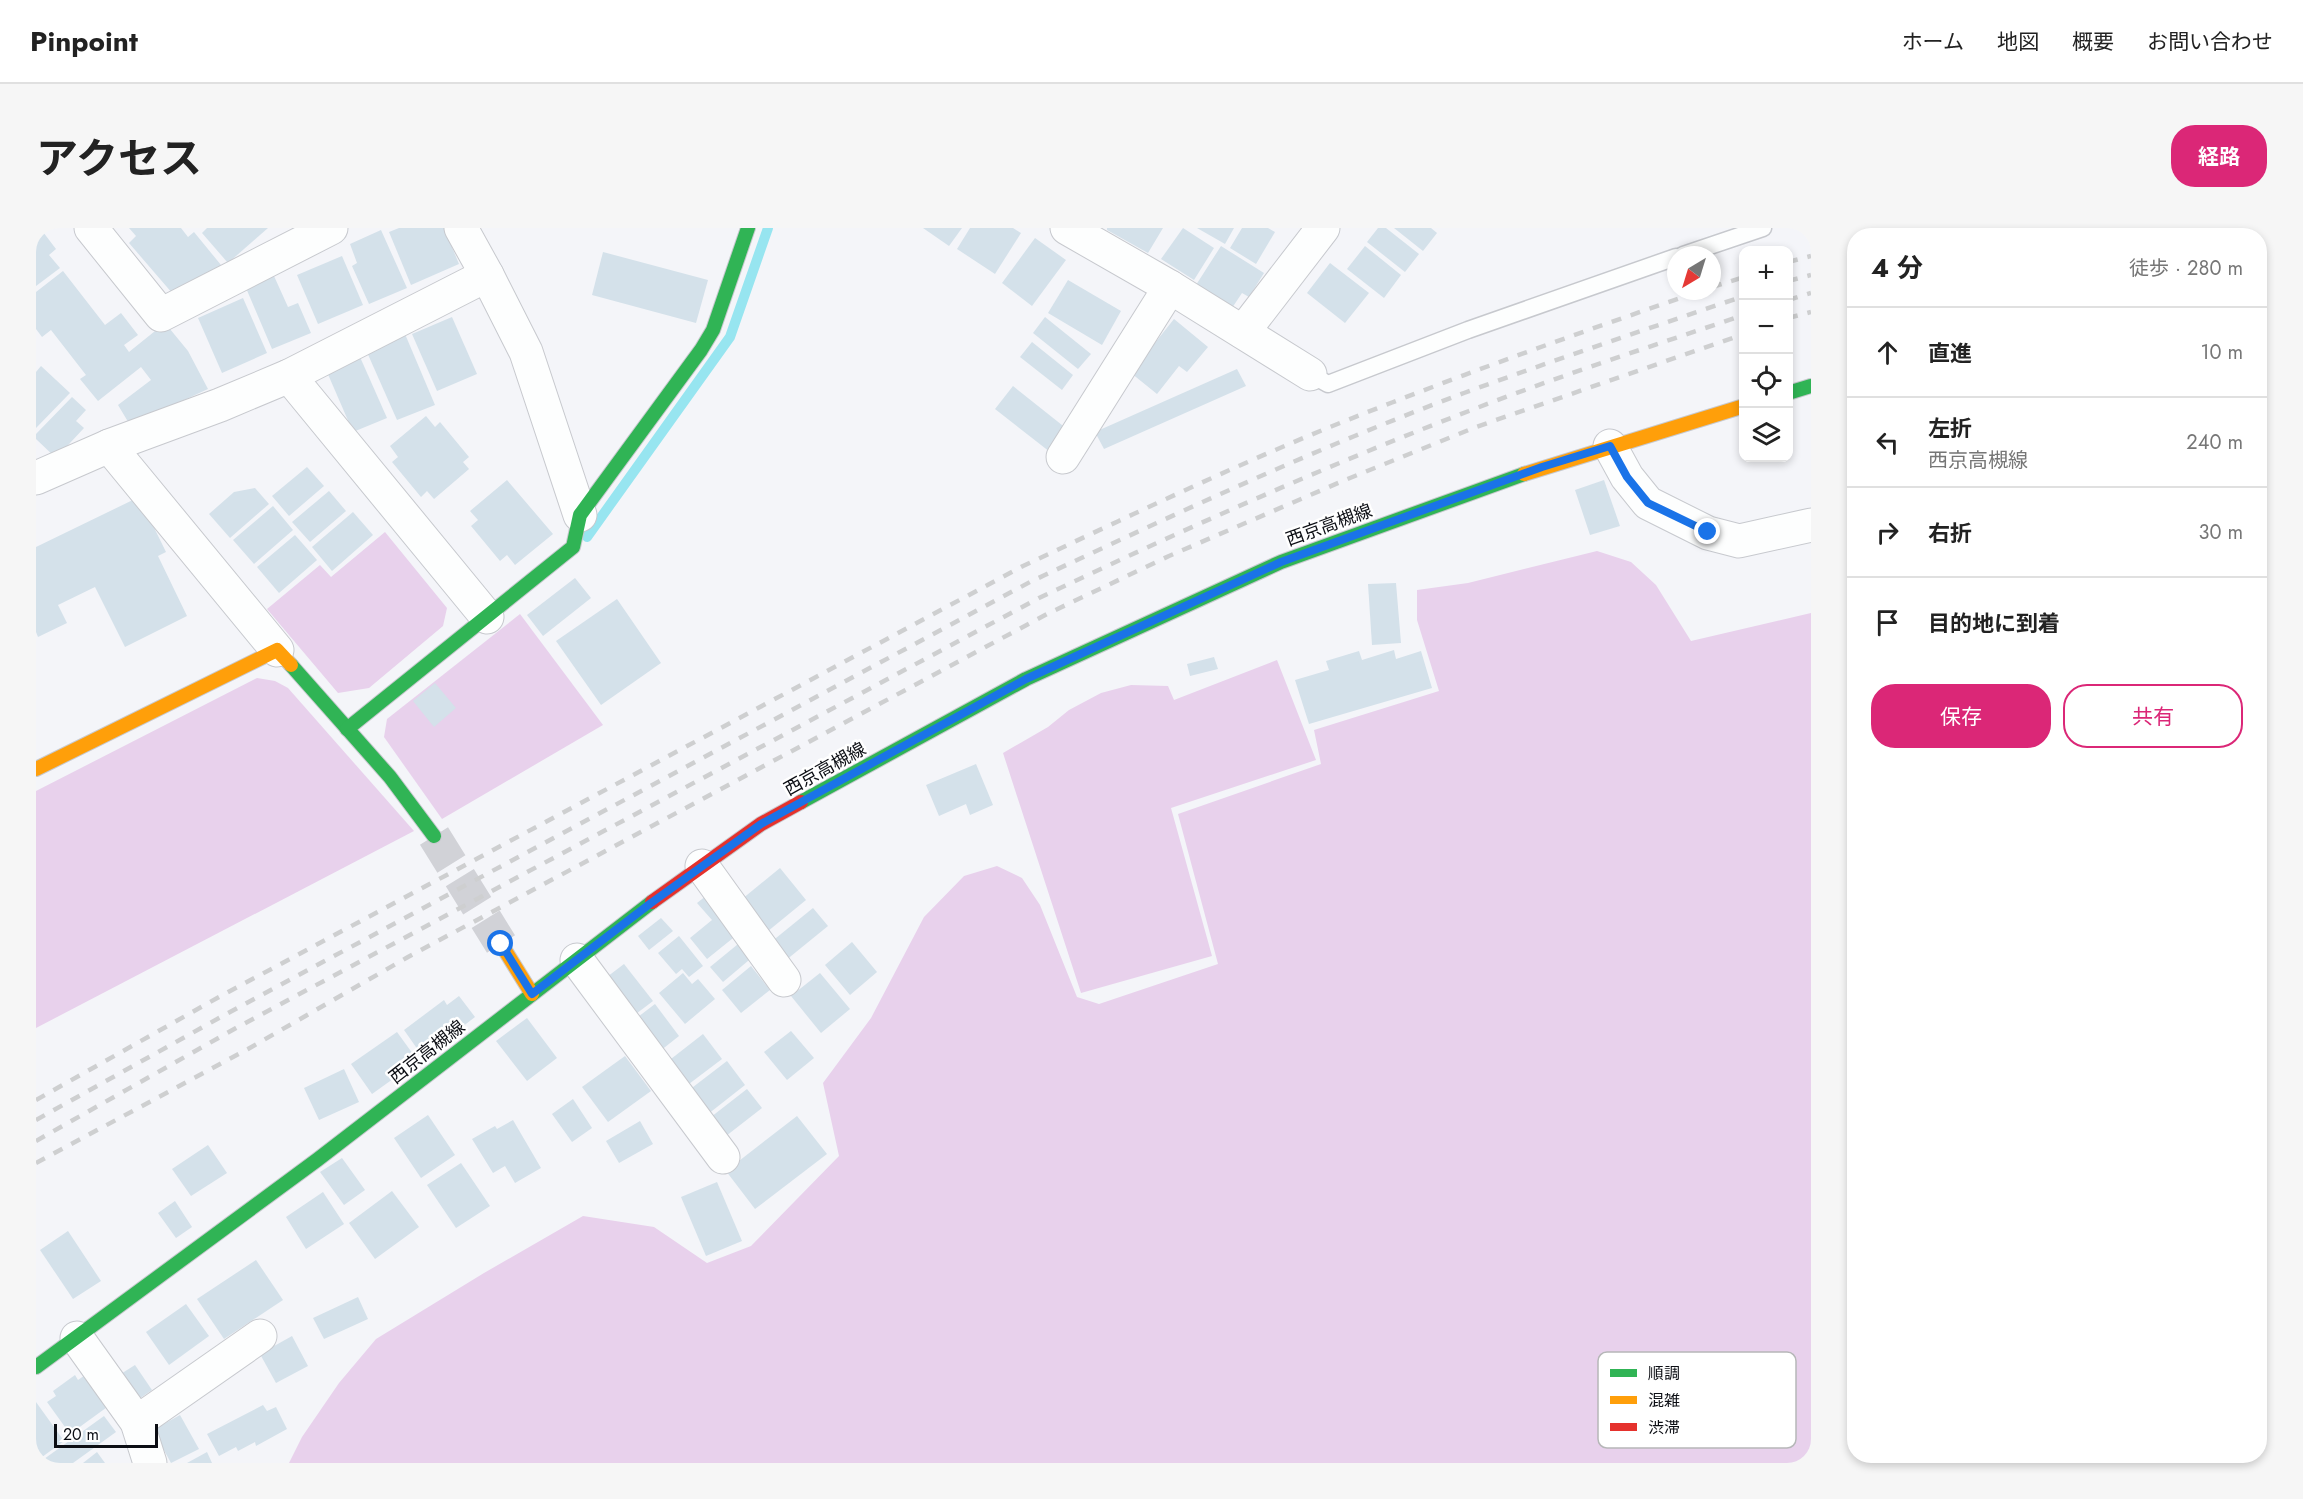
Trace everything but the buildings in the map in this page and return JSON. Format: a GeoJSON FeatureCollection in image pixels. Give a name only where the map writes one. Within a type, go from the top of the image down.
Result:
{"type":"FeatureCollection","features":[{"type":"Feature","properties":{"kind":"main road"},"geometry":{"type":"LineString","coordinates":[[347,729],[573,547],[580,515],[701,350],[713,330],[748,228]]}},
{"type":"Feature","properties":{"kind":"main road"},"geometry":{"type":"LineString","coordinates":[[1793,391],[1811,386]]}},
{"type":"Feature","properties":{"kind":"main road","name":"西京高槻線"},"geometry":{"type":"LineString","coordinates":[[36,1368],[317,1161],[532,994],[761,824],[1036,674],[1281,562],[1542,467],[1739,407]]}},
{"type":"Feature","properties":{"kind":"main road"},"geometry":{"type":"LineString","coordinates":[[36,770],[277,650],[390,777],[434,836]]}},
{"type":"Feature","properties":{"kind":"main road"},"geometry":{"type":"LineString","coordinates":[[501,944],[532,994]]}},
{"type":"Feature","properties":{"kind":"street"},"geometry":{"type":"LineString","coordinates":[[91,228],[161,315],[309,232]]}},
{"type":"Feature","properties":{"kind":"street"},"geometry":{"type":"LineString","coordinates":[[461,228],[526,352],[580,515]]}},
{"type":"Feature","properties":{"kind":"street"},"geometry":{"type":"LineString","coordinates":[[1067,228],[1170,287],[1311,374]]}},
{"type":"Feature","properties":{"kind":"street"},"geometry":{"type":"LineString","coordinates":[[1243,332],[1322,228]]}},
{"type":"Feature","properties":{"kind":"street"},"geometry":{"type":"LineString","coordinates":[[36,478],[109,446],[220,405],[289,376],[487,275]]}},
{"type":"Feature","properties":{"kind":"street"},"geometry":{"type":"LineString","coordinates":[[1063,457],[1170,287]]}},
{"type":"Feature","properties":{"kind":"street"},"geometry":{"type":"LineString","coordinates":[[289,376],[488,617]]}},
{"type":"Feature","properties":{"kind":"street"},"geometry":{"type":"LineString","coordinates":[[109,446],[277,650]]}},
{"type":"Feature","properties":{"kind":"street"},"geometry":{"type":"LineString","coordinates":[[1610,446],[1627,477],[1648,503],[1708,532],[1739,541],[1811,525]]}},
{"type":"Feature","properties":{"kind":"street"},"geometry":{"type":"LineString","coordinates":[[702,866],[784,980]]}},
{"type":"Feature","properties":{"kind":"street"},"geometry":{"type":"LineString","coordinates":[[577,960],[723,1157]]}},
{"type":"Feature","properties":{"kind":"street"},"geometry":{"type":"LineString","coordinates":[[136,1422],[260,1336]]}},
{"type":"Feature","properties":{"kind":"street"},"geometry":{"type":"LineString","coordinates":[[76,1338],[136,1422],[150,1463]]}},
{"type":"Feature","properties":{"kind":"lane"},"geometry":{"type":"LineString","coordinates":[[1710,246],[1763,228]]}},
{"type":"Feature","properties":{"kind":"lane"},"geometry":{"type":"LineString","coordinates":[[1311,374],[1328,384],[1468,330],[1667,260]]}},
{"type":"Feature","properties":{"kind":"shaded area"},"geometry":{"type":"Polygon","coordinates":[[[385,532],[447,608],[443,626],[369,688],[338,693],[267,609],[320,565],[331,577],[385,532]]]}},
{"type":"Feature","properties":{"kind":"shaded area"},"geometry":{"type":"Polygon","coordinates":[[[1597,551],[1631,562],[1656,585],[1691,641],[1811,613],[1811,1463],[289,1463],[302,1437],[339,1383],[376,1339],[583,1216],[654,1227],[707,1263],[751,1246],[839,1156],[823,1083],[871,1018],[924,917],[964,876],[997,866],[1022,878],[1040,905],[1077,997],[1099,1004],[1218,964],[1178,814],[1321,764],[1314,730],[1439,691],[1417,620],[1417,590],[1468,583],[1597,551]]]}},
{"type":"Feature","properties":{"kind":"shaded area"},"geometry":{"type":"Polygon","coordinates":[[[520,614],[603,725],[442,819],[384,737],[387,719],[520,614]]]}},
{"type":"Feature","properties":{"kind":"shaded area"},"geometry":{"type":"Polygon","coordinates":[[[1277,660],[1316,760],[1171,808],[1212,956],[1081,993],[1003,753],[1048,727],[1069,710],[1101,693],[1131,685],[1168,686],[1174,700],[1277,660]]]}},
{"type":"Feature","properties":{"kind":"shaded area"},"geometry":{"type":"Polygon","coordinates":[[[257,678],[275,681],[288,688],[414,831],[36,1028],[36,791],[257,678]]]}},
{"type":"Feature","properties":{"kind":"waterway"},"geometry":{"type":"LineString","coordinates":[[587,537],[730,337],[768,228]]}},
{"type":"Feature","properties":{"kind":"tunnel"},"geometry":{"type":"LineString","coordinates":[[434,836],[501,944]]}},
{"type":"Feature","properties":{"kind":"railway"},"geometry":{"type":"LineString","coordinates":[[1793,261],[1811,256]]}},
{"type":"Feature","properties":{"kind":"railway"},"geometry":{"type":"LineString","coordinates":[[1793,280],[1811,275]]}},
{"type":"Feature","properties":{"kind":"railway"},"geometry":{"type":"LineString","coordinates":[[1721,284],[1739,279]]}},
{"type":"Feature","properties":{"kind":"railway"},"geometry":{"type":"LineString","coordinates":[[1793,298],[1811,293]]}},
{"type":"Feature","properties":{"kind":"railway"},"geometry":{"type":"LineString","coordinates":[[36,1120],[228,1013],[1030,582],[1245,483],[1354,436],[1464,393],[1739,298]]}},
{"type":"Feature","properties":{"kind":"railway"},"geometry":{"type":"LineString","coordinates":[[36,1100],[219,997],[1023,566],[1211,478],[1325,429],[1512,357],[1675,300]]}},
{"type":"Feature","properties":{"kind":"railway"},"geometry":{"type":"LineString","coordinates":[[1793,317],[1811,312]]}},
{"type":"Feature","properties":{"kind":"railway"},"geometry":{"type":"LineString","coordinates":[[36,1141],[236,1028],[1039,598],[1252,500],[1414,432],[1537,386],[1739,317]]}},
{"type":"Feature","properties":{"kind":"railway"},"geometry":{"type":"LineString","coordinates":[[36,1163],[248,1049],[408,957],[1047,614],[1169,556],[1345,480],[1476,427],[1739,336]]}},
{"type":"Feature","properties":{"kind":"traffic: fast"},"geometry":{"type":"LineString","coordinates":[[347,729],[573,547],[580,515],[701,350],[713,330],[748,228]]}},
{"type":"Feature","properties":{"kind":"traffic: fast"},"geometry":{"type":"LineString","coordinates":[[1793,391],[1811,386]]}},
{"type":"Feature","properties":{"kind":"traffic: fast"},"geometry":{"type":"LineString","coordinates":[[801,802],[1026,679],[1281,562],[1524,474]]}},
{"type":"Feature","properties":{"kind":"traffic: fast"},"geometry":{"type":"LineString","coordinates":[[291,665],[390,777],[434,836]]}},
{"type":"Feature","properties":{"kind":"traffic: fast"},"geometry":{"type":"LineString","coordinates":[[36,1367],[317,1160],[652,902]]}},
{"type":"Feature","properties":{"kind":"traffic: slow"},"geometry":{"type":"LineString","coordinates":[[1524,474],[1739,408]]}},
{"type":"Feature","properties":{"kind":"traffic: slow"},"geometry":{"type":"LineString","coordinates":[[36,769],[277,650],[291,665]]}},
{"type":"Feature","properties":{"kind":"traffic: slow"},"geometry":{"type":"LineString","coordinates":[[501,944],[532,994]]}},
{"type":"Feature","properties":{"kind":"traffic: jam"},"geometry":{"type":"LineString","coordinates":[[652,902],[761,824],[801,802]]}},
{"type":"Feature","properties":{"kind":"route"},"geometry":{"type":"LineString","coordinates":[[501,944],[532,994],[651,903],[761,824],[1026,679],[1281,562],[1542,467],[1610,446],[1627,477],[1648,503],[1708,532]]}}]}
